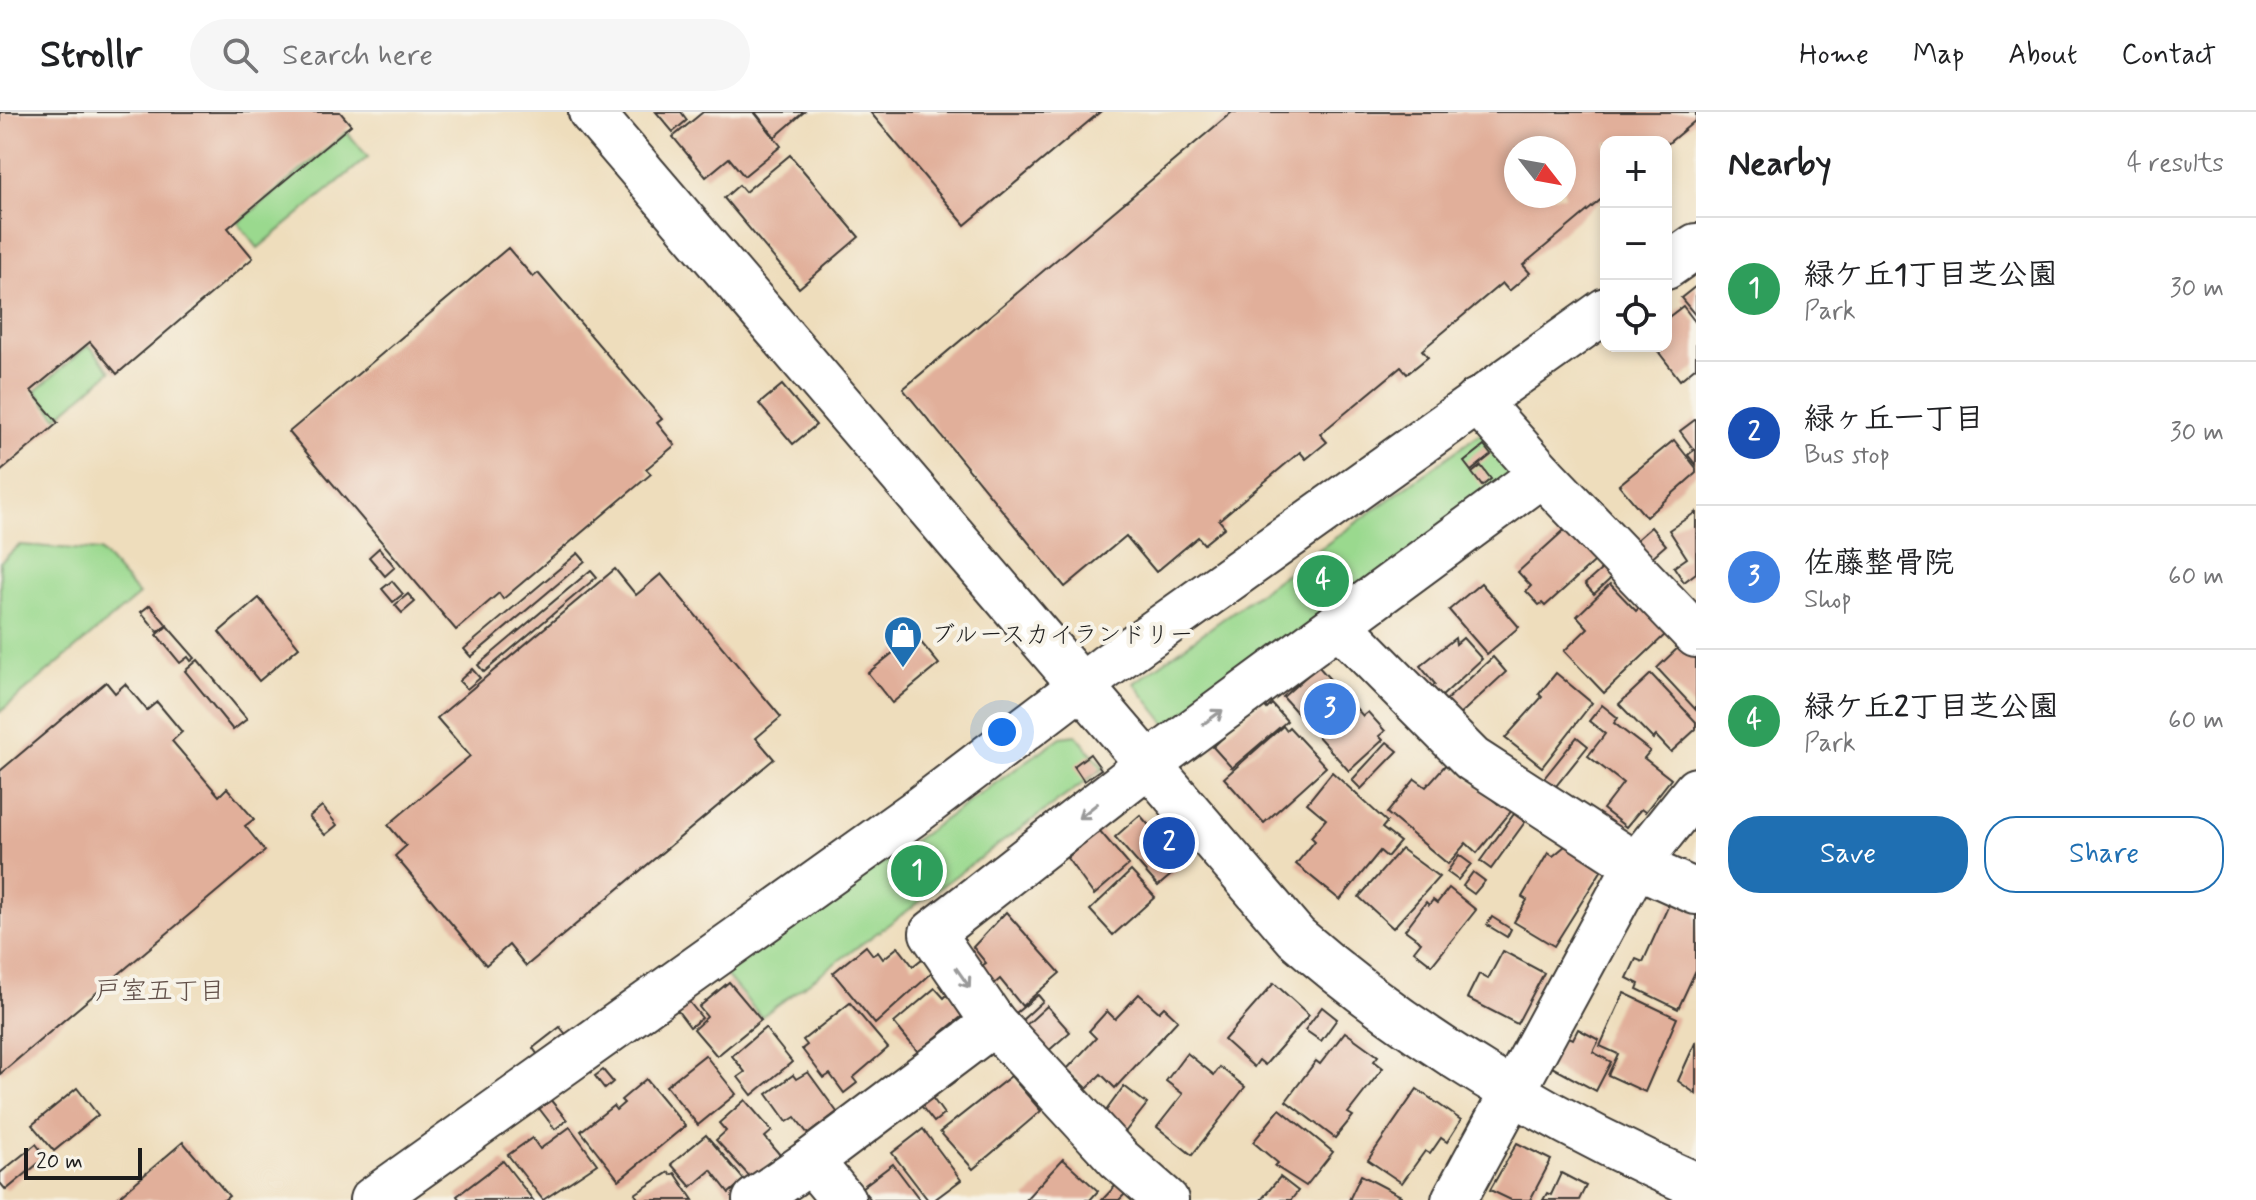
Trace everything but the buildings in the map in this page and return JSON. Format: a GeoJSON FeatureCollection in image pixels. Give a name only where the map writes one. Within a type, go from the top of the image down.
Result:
{"type":"FeatureCollection","features":[{"type":"Feature","properties":{"kind":"street"},"geometry":{"type":"LineString","coordinates":[[591,112],[1296,937],[1346,981],[1513,1090],[1604,1141],[1696,1185]]}},
{"type":"Feature","properties":{"kind":"street"},"geometry":{"type":"LineString","coordinates":[[1672,263],[1696,246]]}},
{"type":"Feature","properties":{"kind":"street"},"geometry":{"type":"LineString","coordinates":[[372,1200],[913,814],[1081,686],[1600,314]]}},
{"type":"Feature","properties":{"kind":"street"},"geometry":{"type":"LineString","coordinates":[[1477,401],[1542,474],[1689,614]]}},
{"type":"Feature","properties":{"kind":"street"},"geometry":{"type":"LineString","coordinates":[[1166,1200],[1119,1159],[994,1023],[932,933],[1150,763],[1542,474]]}},
{"type":"Feature","properties":{"kind":"street"},"geometry":{"type":"LineString","coordinates":[[1338,624],[1472,759],[1636,865],[1696,892]]}},
{"type":"Feature","properties":{"kind":"street"},"geometry":{"type":"LineString","coordinates":[[1454,1200],[1636,865],[1696,790]]}},
{"type":"Feature","properties":{"kind":"street"},"geometry":{"type":"LineString","coordinates":[[755,1200],[994,1023]]}},
{"type":"Feature","properties":{"kind":"street"},"geometry":{"type":"LineString","coordinates":[[811,1161],[843,1200]]}},
{"type":"Feature","properties":{"kind":"green space"},"geometry":{"type":"Polygon","coordinates":[[[347,132],[368,157],[258,248],[238,223],[347,132]]]}},
{"type":"Feature","properties":{"kind":"green space"},"geometry":{"type":"Polygon","coordinates":[[[89,345],[111,371],[57,417],[35,391],[89,345]]]}},
{"type":"Feature","properties":{"kind":"green space"},"geometry":{"type":"Polygon","coordinates":[[[1485,430],[1516,479],[1167,725],[1134,683],[1485,430]]]}},
{"type":"Feature","properties":{"kind":"green space"},"geometry":{"type":"Polygon","coordinates":[[[20,545],[100,551],[139,595],[0,712],[0,562],[20,545]]]}},
{"type":"Feature","properties":{"kind":"green space"},"geometry":{"type":"Polygon","coordinates":[[[1076,735],[1104,768],[761,1017],[725,974],[1061,737],[1076,735]]]}},
{"type":"Feature","properties":{"kind":"place","name":"緑ケ丘2丁目芝公園"},"geometry":{"type":"Point","coordinates":[1323,581]}},
{"type":"Feature","properties":{"kind":"place","name":"ブルースカイランドリー"},"geometry":{"type":"Point","coordinates":[903,669]}},
{"type":"Feature","properties":{"kind":"place","name":"佐藤整骨院"},"geometry":{"type":"Point","coordinates":[1330,709]}},
{"type":"Feature","properties":{"kind":"place","name":"緑ヶ丘一丁目"},"geometry":{"type":"Point","coordinates":[1169,843]}},
{"type":"Feature","properties":{"kind":"place","name":"緑ケ丘1丁目芝公園"},"geometry":{"type":"Point","coordinates":[917,871]}},
{"type":"Feature","properties":{"kind":"district","name":"戸室五丁目"},"geometry":{"type":"Point","coordinates":[160,992]}}]}
